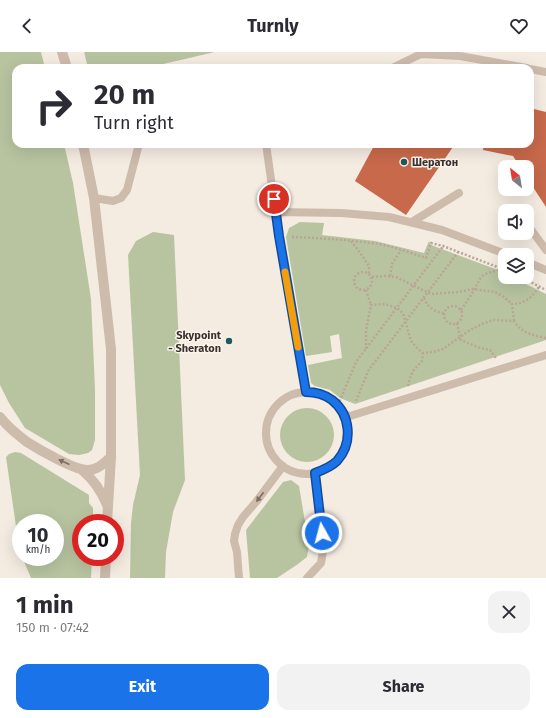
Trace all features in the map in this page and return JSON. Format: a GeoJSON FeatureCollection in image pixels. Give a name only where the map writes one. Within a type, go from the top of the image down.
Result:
{"type":"FeatureCollection","features":[{"type":"Feature","properties":{"kind":"street"},"geometry":{"type":"LineString","coordinates":[[62,52],[65,64]]}},
{"type":"Feature","properties":{"kind":"street"},"geometry":{"type":"LineString","coordinates":[[85,148],[94,198],[111,349],[111,457],[108,514]]}},
{"type":"Feature","properties":{"kind":"street"},"geometry":{"type":"LineString","coordinates":[[0,417],[26,441],[89,475],[102,493],[108,507]]}},
{"type":"Feature","properties":{"kind":"street"},"geometry":{"type":"LineString","coordinates":[[82,470],[89,471],[100,468],[111,457]]}},
{"type":"Feature","properties":{"kind":"lane"},"geometry":{"type":"LineString","coordinates":[[400,64],[421,54],[460,56],[505,64]]}},
{"type":"Feature","properties":{"kind":"lane"},"geometry":{"type":"LineString","coordinates":[[534,70],[546,72]]}},
{"type":"Feature","properties":{"kind":"lane"},"geometry":{"type":"LineString","coordinates":[[94,198],[113,201],[121,198],[127,190],[138,148]]}},
{"type":"Feature","properties":{"kind":"lane"},"geometry":{"type":"LineString","coordinates":[[267,148],[279,236],[306,392]]}},
{"type":"Feature","properties":{"kind":"lane"},"geometry":{"type":"LineString","coordinates":[[412,222],[459,193]]}},
{"type":"Feature","properties":{"kind":"lane"},"geometry":{"type":"LineString","coordinates":[[276,212],[341,213],[389,217],[442,230],[498,251]]}},
{"type":"Feature","properties":{"kind":"lane"},"geometry":{"type":"LineString","coordinates":[[534,234],[546,250]]}},
{"type":"Feature","properties":{"kind":"lane"},"geometry":{"type":"LineString","coordinates":[[534,265],[546,270]]}},
{"type":"Feature","properties":{"kind":"lane"},"geometry":{"type":"LineString","coordinates":[[347,416],[546,356]]}},
{"type":"Feature","properties":{"kind":"lane"},"geometry":{"type":"LineString","coordinates":[[315,392],[331,399],[338,405],[347,416],[348,439],[344,451],[336,461],[327,468],[315,473],[304,474],[283,466],[274,457],[268,446],[266,433],[268,420],[273,409],[282,400],[293,394],[315,392]]}},
{"type":"Feature","properties":{"kind":"lane"},"geometry":{"type":"LineString","coordinates":[[240,578],[237,552],[234,541],[238,525],[283,466]]}},
{"type":"Feature","properties":{"kind":"lane"},"geometry":{"type":"LineString","coordinates":[[307,578],[321,563],[322,551],[322,533],[315,473]]}},
{"type":"Feature","properties":{"kind":"path"},"geometry":{"type":"LineString","coordinates":[[338,405],[356,362],[453,234]]}},
{"type":"Feature","properties":{"kind":"path"},"geometry":{"type":"LineString","coordinates":[[279,236],[337,239],[379,244],[426,258],[431,243],[498,267]]}},
{"type":"Feature","properties":{"kind":"path"},"geometry":{"type":"LineString","coordinates":[[347,416],[368,371],[468,240]]}},
{"type":"Feature","properties":{"kind":"path"},"geometry":{"type":"LineString","coordinates":[[351,241],[369,266],[371,276],[372,284],[366,290],[361,290],[355,286],[356,275],[359,273],[366,273],[371,276],[396,277],[427,293],[436,294],[474,290],[495,292],[512,304],[519,304],[530,298],[539,287]]}},
{"type":"Feature","properties":{"kind":"path"},"geometry":{"type":"LineString","coordinates":[[390,276],[392,264],[401,250]]}},
{"type":"Feature","properties":{"kind":"path"},"geometry":{"type":"LineString","coordinates":[[461,310],[481,277],[485,274],[498,271]]}},
{"type":"Feature","properties":{"kind":"path"},"geometry":{"type":"LineString","coordinates":[[533,284],[546,290]]}},
{"type":"Feature","properties":{"kind":"path"},"geometry":{"type":"LineString","coordinates":[[366,290],[371,305],[366,331],[366,349]]}},
{"type":"Feature","properties":{"kind":"path"},"geometry":{"type":"LineString","coordinates":[[424,298],[425,303],[432,309],[442,314],[444,313]]}},
{"type":"Feature","properties":{"kind":"path"},"geometry":{"type":"LineString","coordinates":[[371,305],[385,304],[397,308],[403,313],[411,341],[423,352],[433,352],[443,349],[470,330],[493,320],[514,321]]}},
{"type":"Feature","properties":{"kind":"path"},"geometry":{"type":"LineString","coordinates":[[512,304],[514,321],[518,327],[531,334],[546,338]]}},
{"type":"Feature","properties":{"kind":"path"},"geometry":{"type":"LineString","coordinates":[[456,306],[461,310],[462,318],[457,323],[454,324],[447,322],[444,313],[446,309],[456,306]]}},
{"type":"Feature","properties":{"kind":"path"},"geometry":{"type":"LineString","coordinates":[[457,323],[462,340],[480,348],[490,350],[497,361]]}},
{"type":"Feature","properties":{"kind":"path"},"geometry":{"type":"LineString","coordinates":[[408,390],[408,383],[413,371],[422,361],[423,352]]}},
{"type":"Feature","properties":{"kind":"green space"},"geometry":{"type":"Polygon","coordinates":[[[0,52],[41,52],[44,64],[12,64],[12,148],[65,148],[73,183],[91,299],[95,390],[95,440],[92,450],[88,453],[79,455],[69,454],[25,428],[9,403],[0,385],[0,52]]]}},
{"type":"Feature","properties":{"kind":"green space"},"geometry":{"type":"Polygon","coordinates":[[[84,52],[215,52],[163,64],[87,64],[84,52]]]}},
{"type":"Feature","properties":{"kind":"green space"},"geometry":{"type":"Polygon","coordinates":[[[300,222],[324,223],[322,235],[375,241],[424,253],[429,241],[431,245],[498,270],[498,284],[526,284],[546,294],[546,340],[355,404],[340,398],[330,390],[315,386],[311,383],[308,365],[342,358],[339,334],[330,336],[332,352],[306,356],[286,237],[289,228],[300,222]]]}},
{"type":"Feature","properties":{"kind":"green space"},"geometry":{"type":"Polygon","coordinates":[[[153,232],[174,235],[185,480],[173,512],[166,552],[165,578],[130,578],[131,523],[133,505],[140,475],[128,255],[136,241],[153,232]]]}},
{"type":"Feature","properties":{"kind":"green space"},"geometry":{"type":"Polygon","coordinates":[[[307,408],[317,410],[326,416],[332,425],[334,435],[332,445],[326,454],[317,460],[307,462],[297,460],[288,454],[282,445],[280,435],[282,425],[288,416],[297,410],[307,408]]]}},
{"type":"Feature","properties":{"kind":"green space"},"geometry":{"type":"Polygon","coordinates":[[[15,452],[21,453],[89,495],[89,503],[93,508],[93,514],[72,514],[72,566],[92,566],[91,578],[31,578],[26,566],[64,566],[64,514],[14,514],[6,457],[15,452]]]}},
{"type":"Feature","properties":{"kind":"green space"},"geometry":{"type":"Polygon","coordinates":[[[291,480],[299,486],[309,546],[307,557],[277,578],[250,578],[246,530],[283,482],[291,480]]]}},
{"type":"Feature","properties":{"kind":"building"},"geometry":{"type":"Polygon","coordinates":[[[534,109],[546,112],[546,207],[534,189],[534,160],[516,160],[513,156],[483,150],[483,148],[534,148],[534,109]]]}},
{"type":"Feature","properties":{"kind":"building","name":"Шератон"},"geometry":{"type":"Polygon","coordinates":[[[373,148],[452,148],[406,215],[355,181],[373,148]]]}},
{"type":"Feature","properties":{"kind":"slow traffic"},"geometry":{"type":"LineString","coordinates":[[285,272],[298,347]]}},
{"type":"Feature","properties":{"kind":"place","name":"Шератон"},"geometry":{"type":"Point","coordinates":[404,162]}},
{"type":"Feature","properties":{"kind":"place","name":"Skypoint - Sheraton"},"geometry":{"type":"Point","coordinates":[229,341]}},
{"type":"Feature","properties":{"kind":"route"},"geometry":{"type":"LineString","coordinates":[[274,199],[306,392],[315,392],[331,399],[338,405],[348,427],[348,439],[344,451],[336,461],[327,468],[315,473],[322,533]]}}]}
